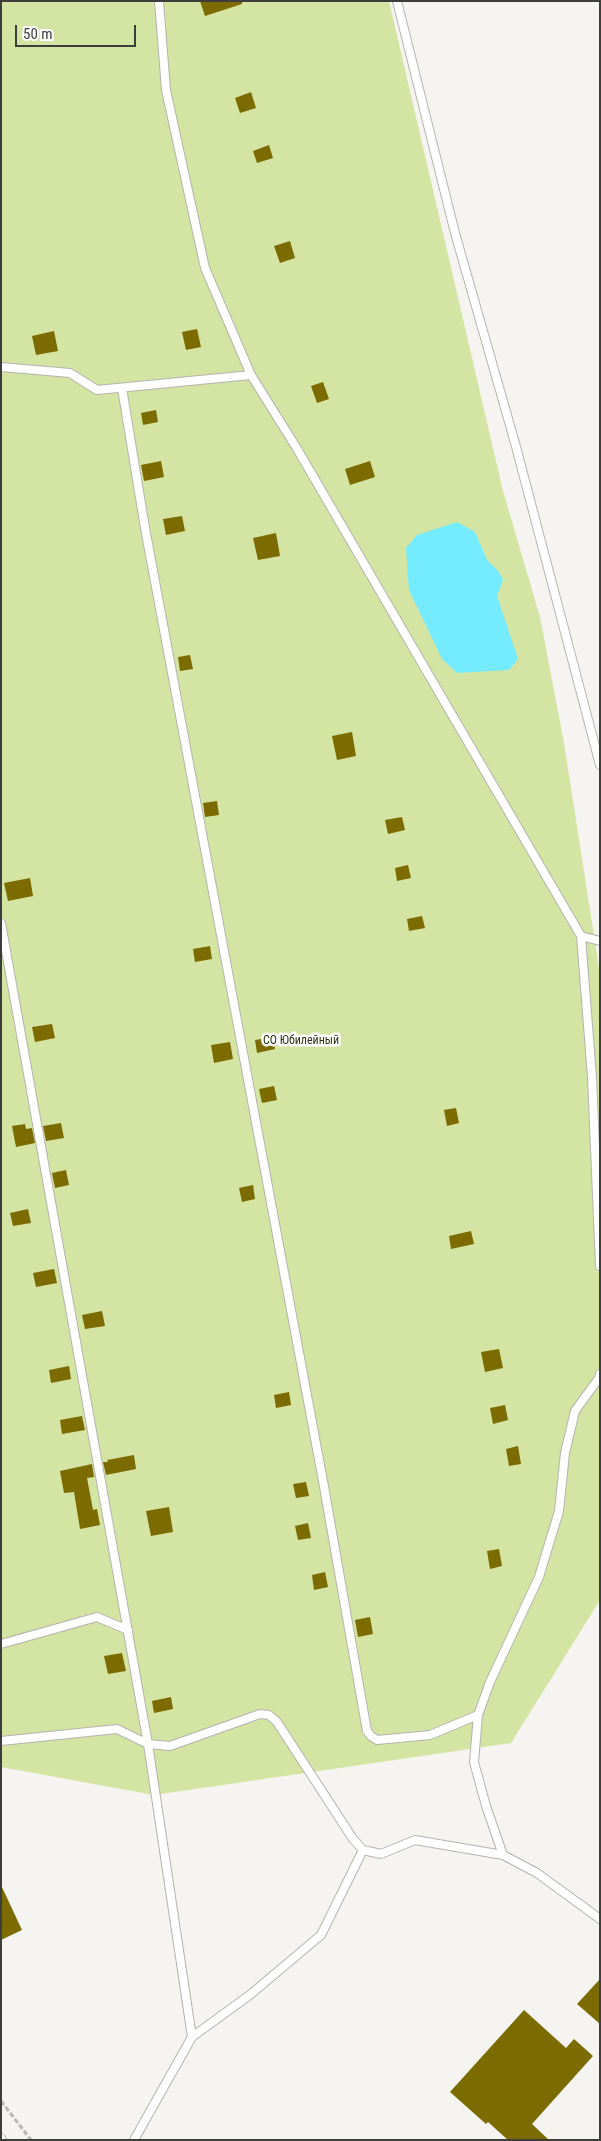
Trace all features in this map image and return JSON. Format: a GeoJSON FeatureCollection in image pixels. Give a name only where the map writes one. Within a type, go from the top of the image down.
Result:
{"type":"FeatureCollection","features":[{"type":"Feature","properties":{"kind":"lane"},"geometry":{"type":"LineString","coordinates":[[159,1],[166,90],[205,268],[251,375],[296,447],[582,936],[592,1077],[600,1266]]}},
{"type":"Feature","properties":{"kind":"lane"},"geometry":{"type":"LineString","coordinates":[[397,1],[455,233],[515,442],[600,765]]}},
{"type":"Feature","properties":{"kind":"lane"},"geometry":{"type":"LineString","coordinates":[[1,367],[70,373],[97,390],[251,375]]}},
{"type":"Feature","properties":{"kind":"lane"},"geometry":{"type":"LineString","coordinates":[[122,388],[144,528],[324,1481],[367,1731],[370,1736],[377,1740],[430,1735],[478,1715]]}},
{"type":"Feature","properties":{"kind":"lane"},"geometry":{"type":"LineString","coordinates":[[1,923],[148,1744],[192,2037]]}},
{"type":"Feature","properties":{"kind":"lane"},"geometry":{"type":"LineString","coordinates":[[582,936],[600,941]]}},
{"type":"Feature","properties":{"kind":"lane"},"geometry":{"type":"LineString","coordinates":[[503,1855],[486,1806],[474,1762],[478,1715],[490,1682],[539,1576],[558,1511],[565,1454],[575,1411],[600,1374]]}},
{"type":"Feature","properties":{"kind":"lane"},"geometry":{"type":"LineString","coordinates":[[1,1644],[97,1617],[128,1630]]}},
{"type":"Feature","properties":{"kind":"lane"},"geometry":{"type":"LineString","coordinates":[[1,1741],[117,1729],[148,1744],[170,1746],[260,1714],[269,1715],[277,1722],[353,1839],[363,1850],[381,1854],[415,1840],[503,1855],[538,1873],[600,1919]]}},
{"type":"Feature","properties":{"kind":"lane"},"geometry":{"type":"LineString","coordinates":[[134,2140],[192,2037],[250,1994],[321,1935],[363,1850]]}},
{"type":"Feature","properties":{"kind":"path"},"geometry":{"type":"LineString","coordinates":[[1,2101],[31,2140]]}},
{"type":"Feature","properties":{"kind":"green space","name":"СО Юбилейный"},"geometry":{"type":"Polygon","coordinates":[[[1,1],[389,1],[503,491],[540,617],[564,743],[600,974],[600,1600],[511,1743],[154,1795],[1,1767],[1,1]]]}},
{"type":"Feature","properties":{"kind":"water"},"geometry":{"type":"Polygon","coordinates":[[[457,522],[475,532],[487,560],[499,572],[503,580],[497,596],[518,659],[509,670],[457,673],[442,659],[409,590],[406,548],[417,535],[457,522]]]}},
{"type":"Feature","properties":{"kind":"building"},"geometry":{"type":"Polygon","coordinates":[[[200,1],[242,1],[242,4],[205,16],[200,1]]]}},
{"type":"Feature","properties":{"kind":"building"},"geometry":{"type":"Polygon","coordinates":[[[251,92],[256,108],[240,113],[235,98],[251,92]]]}},
{"type":"Feature","properties":{"kind":"building"},"geometry":{"type":"Polygon","coordinates":[[[269,145],[273,158],[257,163],[253,151],[269,145]]]}},
{"type":"Feature","properties":{"kind":"building"},"geometry":{"type":"Polygon","coordinates":[[[290,241],[295,258],[280,263],[274,246],[290,241]]]}},
{"type":"Feature","properties":{"kind":"building"},"geometry":{"type":"Polygon","coordinates":[[[197,329],[201,347],[186,350],[182,332],[197,329]]]}},
{"type":"Feature","properties":{"kind":"building"},"geometry":{"type":"Polygon","coordinates":[[[54,331],[58,351],[36,355],[32,336],[54,331]]]}},
{"type":"Feature","properties":{"kind":"building"},"geometry":{"type":"Polygon","coordinates":[[[323,382],[329,399],[317,403],[311,386],[323,382]]]}},
{"type":"Feature","properties":{"kind":"building"},"geometry":{"type":"Polygon","coordinates":[[[156,410],[158,422],[143,425],[141,413],[156,410]]]}},
{"type":"Feature","properties":{"kind":"building"},"geometry":{"type":"Polygon","coordinates":[[[161,461],[164,477],[144,481],[141,465],[161,461]]]}},
{"type":"Feature","properties":{"kind":"building"},"geometry":{"type":"Polygon","coordinates":[[[370,461],[375,477],[350,485],[345,469],[370,461]]]}},
{"type":"Feature","properties":{"kind":"building"},"geometry":{"type":"Polygon","coordinates":[[[182,516],[185,531],[166,535],[163,519],[182,516]]]}},
{"type":"Feature","properties":{"kind":"building"},"geometry":{"type":"Polygon","coordinates":[[[276,533],[280,556],[258,560],[253,538],[276,533]]]}},
{"type":"Feature","properties":{"kind":"building"},"geometry":{"type":"Polygon","coordinates":[[[190,655],[193,669],[180,671],[178,657],[190,655]]]}},
{"type":"Feature","properties":{"kind":"building"},"geometry":{"type":"Polygon","coordinates":[[[352,732],[356,756],[337,760],[332,736],[352,732]]]}},
{"type":"Feature","properties":{"kind":"building"},"geometry":{"type":"Polygon","coordinates":[[[217,801],[219,815],[205,817],[203,803],[217,801]]]}},
{"type":"Feature","properties":{"kind":"building"},"geometry":{"type":"Polygon","coordinates":[[[402,817],[405,830],[388,834],[385,820],[402,817]]]}},
{"type":"Feature","properties":{"kind":"building"},"geometry":{"type":"Polygon","coordinates":[[[408,865],[411,878],[397,881],[395,868],[408,865]]]}},
{"type":"Feature","properties":{"kind":"building"},"geometry":{"type":"Polygon","coordinates":[[[30,878],[33,896],[8,901],[4,883],[30,878]]]}},
{"type":"Feature","properties":{"kind":"building"},"geometry":{"type":"Polygon","coordinates":[[[422,916],[425,928],[409,931],[407,919],[422,916]]]}},
{"type":"Feature","properties":{"kind":"building"},"geometry":{"type":"Polygon","coordinates":[[[210,946],[212,959],[195,962],[193,949],[210,946]]]}},
{"type":"Feature","properties":{"kind":"building"},"geometry":{"type":"Polygon","coordinates":[[[52,1024],[55,1038],[35,1042],[32,1027],[52,1024]]]}},
{"type":"Feature","properties":{"kind":"building"},"geometry":{"type":"Polygon","coordinates":[[[273,1037],[275,1049],[257,1053],[255,1040],[273,1037]]]}},
{"type":"Feature","properties":{"kind":"building"},"geometry":{"type":"Polygon","coordinates":[[[230,1042],[233,1059],[214,1063],[211,1045],[230,1042]]]}},
{"type":"Feature","properties":{"kind":"building"},"geometry":{"type":"Polygon","coordinates":[[[274,1086],[277,1100],[262,1103],[259,1089],[274,1086]]]}},
{"type":"Feature","properties":{"kind":"building"},"geometry":{"type":"Polygon","coordinates":[[[456,1108],[459,1123],[447,1126],[444,1110],[456,1108]]]}},
{"type":"Feature","properties":{"kind":"building"},"geometry":{"type":"Polygon","coordinates":[[[61,1123],[64,1138],[46,1141],[43,1126],[61,1123]]]}},
{"type":"Feature","properties":{"kind":"building"},"geometry":{"type":"Polygon","coordinates":[[[25,1124],[26,1129],[32,1128],[35,1143],[16,1147],[12,1126],[25,1124]]]}},
{"type":"Feature","properties":{"kind":"building"},"geometry":{"type":"Polygon","coordinates":[[[66,1170],[69,1185],[55,1188],[52,1173],[66,1170]]]}},
{"type":"Feature","properties":{"kind":"building"},"geometry":{"type":"Polygon","coordinates":[[[253,1185],[255,1199],[242,1202],[239,1188],[253,1185]]]}},
{"type":"Feature","properties":{"kind":"building"},"geometry":{"type":"Polygon","coordinates":[[[28,1209],[31,1223],[13,1226],[10,1213],[28,1209]]]}},
{"type":"Feature","properties":{"kind":"building"},"geometry":{"type":"Polygon","coordinates":[[[471,1231],[474,1244],[451,1249],[449,1236],[471,1231]]]}},
{"type":"Feature","properties":{"kind":"building"},"geometry":{"type":"Polygon","coordinates":[[[54,1269],[57,1283],[36,1287],[33,1273],[54,1269]]]}},
{"type":"Feature","properties":{"kind":"building"},"geometry":{"type":"Polygon","coordinates":[[[102,1311],[105,1326],[85,1329],[82,1315],[102,1311]]]}},
{"type":"Feature","properties":{"kind":"building"},"geometry":{"type":"Polygon","coordinates":[[[499,1349],[503,1368],[485,1372],[481,1352],[499,1349]]]}},
{"type":"Feature","properties":{"kind":"building"},"geometry":{"type":"Polygon","coordinates":[[[69,1366],[71,1379],[51,1383],[49,1370],[69,1366]]]}},
{"type":"Feature","properties":{"kind":"building"},"geometry":{"type":"Polygon","coordinates":[[[289,1392],[291,1405],[276,1408],[274,1395],[289,1392]]]}},
{"type":"Feature","properties":{"kind":"building"},"geometry":{"type":"Polygon","coordinates":[[[505,1405],[508,1420],[493,1424],[490,1408],[505,1405]]]}},
{"type":"Feature","properties":{"kind":"building"},"geometry":{"type":"Polygon","coordinates":[[[82,1416],[85,1430],[62,1434],[60,1420],[82,1416]]]}},
{"type":"Feature","properties":{"kind":"building"},"geometry":{"type":"Polygon","coordinates":[[[518,1446],[521,1464],[509,1466],[506,1449],[518,1446]]]}},
{"type":"Feature","properties":{"kind":"building"},"geometry":{"type":"Polygon","coordinates":[[[134,1455],[136,1469],[106,1475],[103,1462],[134,1455]]]}},
{"type":"Feature","properties":{"kind":"building"},"geometry":{"type":"Polygon","coordinates":[[[92,1464],[94,1477],[87,1478],[93,1510],[97,1509],[100,1525],[80,1529],[74,1492],[64,1493],[60,1471],[92,1464]]]}},
{"type":"Feature","properties":{"kind":"building"},"geometry":{"type":"Polygon","coordinates":[[[306,1482],[309,1496],[296,1498],[293,1484],[306,1482]]]}},
{"type":"Feature","properties":{"kind":"building"},"geometry":{"type":"Polygon","coordinates":[[[169,1507],[173,1532],[151,1536],[146,1511],[169,1507]]]}},
{"type":"Feature","properties":{"kind":"building"},"geometry":{"type":"Polygon","coordinates":[[[308,1523],[311,1538],[298,1540],[295,1526],[308,1523]]]}},
{"type":"Feature","properties":{"kind":"building"},"geometry":{"type":"Polygon","coordinates":[[[499,1549],[502,1566],[490,1569],[487,1551],[499,1549]]]}},
{"type":"Feature","properties":{"kind":"building"},"geometry":{"type":"Polygon","coordinates":[[[325,1572],[328,1587],[314,1590],[312,1575],[325,1572]]]}},
{"type":"Feature","properties":{"kind":"building"},"geometry":{"type":"Polygon","coordinates":[[[370,1617],[373,1634],[358,1637],[355,1620],[370,1617]]]}},
{"type":"Feature","properties":{"kind":"building"},"geometry":{"type":"Polygon","coordinates":[[[122,1653],[126,1671],[108,1674],[104,1656],[122,1653]]]}},
{"type":"Feature","properties":{"kind":"building"},"geometry":{"type":"Polygon","coordinates":[[[171,1697],[173,1709],[154,1713],[152,1701],[171,1697]]]}},
{"type":"Feature","properties":{"kind":"building"},"geometry":{"type":"Polygon","coordinates":[[[1,1885],[22,1930],[1,1940],[1,1885]]]}},
{"type":"Feature","properties":{"kind":"building"},"geometry":{"type":"Polygon","coordinates":[[[600,1979],[600,2024],[577,2004],[600,1979]]]}},
{"type":"Feature","properties":{"kind":"building"},"geometry":{"type":"Polygon","coordinates":[[[524,2010],[566,2048],[574,2039],[593,2056],[532,2124],[549,2140],[508,2140],[488,2122],[486,2124],[450,2092],[524,2010]]]}}]}
